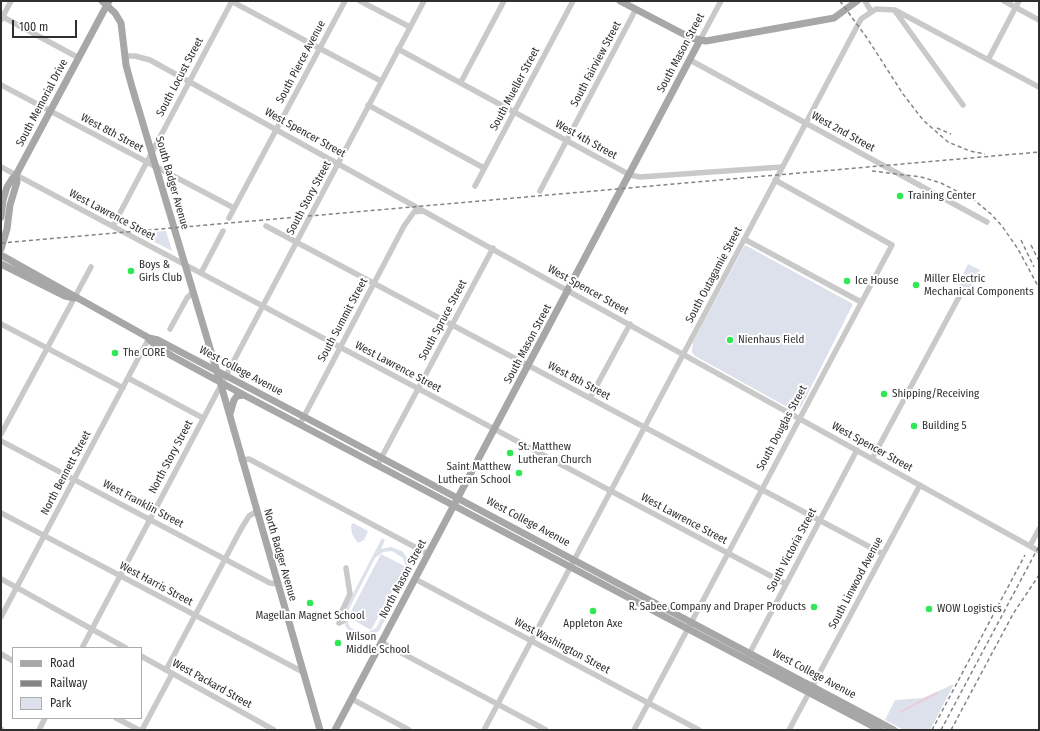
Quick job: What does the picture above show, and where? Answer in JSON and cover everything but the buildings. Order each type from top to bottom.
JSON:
[{"type":"main road","points":[[620,1],[691,38],[700,40],[713,40],[834,18],[857,1]]},
{"type":"main road","name":"South Badger Avenue","points":[[106,2],[116,13],[121,23],[130,82],[192,293],[221,383]]},
{"type":"main road","name":"South Memorial Drive","points":[[1,217],[2,200],[12,179],[16,175],[79,58],[106,2]]},
{"type":"main road","name":"South Mason Street","points":[[456,501],[568,290],[619,196],[625,189],[629,178],[700,40]]},
{"type":"main road","points":[[1,249],[7,230],[10,206],[17,182],[16,175]]},
{"type":"main road","name":"West College Avenue","points":[[1,255],[68,291],[74,298]]},
{"type":"main road","name":"West College Avenue","points":[[1,264],[65,296],[74,298],[149,338],[158,340],[217,370],[382,457],[456,501]]},
{"type":"main road","name":"West College Avenue","points":[[149,338],[156,346],[221,383],[378,464],[456,501],[573,563],[778,667],[811,690],[880,730]]},
{"type":"main road","name":"North Badger Avenue","points":[[221,383],[241,460],[320,730]]},
{"type":"main road","points":[[230,416],[234,400],[237,396],[244,395]]},
{"type":"main road","name":"North Mason Street","points":[[335,730],[456,501]]},
{"type":"main road","name":"West College Avenue","points":[[573,563],[687,629],[746,660],[894,730]]},
{"type":"main road","points":[[762,668],[774,669],[778,667]]},
{"type":"street","points":[[11,1],[2,18],[79,58]]},
{"type":"street","points":[[232,1],[381,81]]},
{"type":"street","name":"South Locust Street","points":[[113,226],[232,1]]},
{"type":"street","name":"South Pierce Avenue","points":[[229,218],[345,1]]},
{"type":"street","points":[[360,1],[410,27]]},
{"type":"street","name":"South Story Street","points":[[221,383],[424,1]]},
{"type":"street","points":[[460,82],[504,1]]},
{"type":"street","name":"South Mueller Street","points":[[474,186],[573,1]]},
{"type":"street","name":"South Mason Street","points":[[700,40],[721,1]]},
{"type":"street","points":[[865,1],[871,11],[883,8],[895,10],[1039,87]]},
{"type":"street","points":[[1004,1],[1039,20]]},
{"type":"street","points":[[988,60],[1019,1]]},
{"type":"street","name":"South Fairview Street","points":[[540,191],[636,9]]},
{"type":"street","points":[[895,10],[963,105]]},
{"type":"street","name":"South Outagamie Street","points":[[484,730],[858,24],[865,15],[871,11]]},
{"type":"street","name":"West 4th Street","points":[[398,49],[566,140],[629,178],[782,167]]},
{"type":"street","name":"West Spencer Street","points":[[125,56],[147,58],[1039,551]]},
{"type":"street","name":"West 2nd Street","points":[[690,60],[987,222]]},
{"type":"street","name":"West 8th Street","points":[[1,85],[234,208]]},
{"type":"street","points":[[368,105],[484,168]]},
{"type":"street","name":"West Lawrence Street","points":[[1,167],[786,584]]},
{"type":"street","name":"South Douglas Street","points":[[634,730],[892,245],[775,180]]},
{"type":"street","name":"South Summit Street","points":[[404,226],[409,212],[415,206]]},
{"type":"street","name":"South Summit Street","points":[[300,424],[404,226],[414,212],[424,211]]},
{"type":"street","name":"West 8th Street","points":[[266,226],[883,554]]},
{"type":"street","points":[[201,273],[223,231]]},
{"type":"street","points":[[744,239],[861,302]]},
{"type":"street","name":"South Spruce Street","points":[[378,464],[493,248]]},
{"type":"street","points":[[1,434],[91,267]]},
{"type":"street","points":[[170,329],[187,298],[192,293]]},
{"type":"street","points":[[872,458],[959,297]]},
{"type":"street","points":[[1,324],[123,388]]},
{"type":"street","points":[[590,398],[630,324]]},
{"type":"street","name":"North Bennett Street","points":[[1,617],[149,338]]},
{"type":"street","points":[[128,378],[203,418]]},
{"type":"street","name":"North Story Street","points":[[83,647],[221,383]]},
{"type":"street","name":"West Franklin Street","points":[[1,441],[270,583],[277,584]]},
{"type":"street","name":"South Victoria Street","points":[[746,660],[856,450]]},
{"type":"street","points":[[241,460],[249,459],[428,554]]},
{"type":"street","name":"South Linwood Avenue","points":[[789,730],[920,486]]},
{"type":"street","points":[[166,670],[249,516],[256,512]]},
{"type":"street","name":"West Harris Street","points":[[1,513],[303,672]]},
{"type":"street","points":[[1030,546],[1039,529]]},
{"type":"street","points":[[339,623],[343,621],[342,611],[350,594],[346,568]]},
{"type":"street","points":[[1,579],[124,647]]},
{"type":"street","name":"West Washington Street","points":[[415,579],[699,730]]},
{"type":"street","points":[[381,642],[546,730]]},
{"type":"street","points":[[1,654],[12,660]]},
{"type":"street","name":"West Packard Street","points":[[142,657],[274,730]]},
{"type":"street","points":[[142,730],[172,674]]},
{"type":"street","points":[[352,699],[409,730]]},
{"type":"street","points":[[39,730],[44,719]]},
{"type":"street","points":[[118,719],[139,730]]},
{"type":"green space","points":[[166,231],[172,251],[137,233]]},
{"type":"green space","points":[[745,245],[853,304],[801,407],[795,409],[789,408],[695,356],[692,352],[693,342]]},
{"type":"green space","points":[[968,264],[980,270],[969,290],[958,284]]},
{"type":"green space","points":[[353,523],[368,531],[364,540],[358,543],[352,534],[351,526]]},
{"type":"green space","points":[[382,538],[385,540],[381,549],[391,547],[402,551],[408,559],[410,571],[379,631],[368,637],[358,637],[351,633],[343,620],[346,607]],"holes":[[[392,551],[403,558],[406,567],[405,575],[376,628],[367,633],[357,632],[350,627],[348,622],[349,609],[375,558],[383,552]]]},
{"type":"green space","points":[[381,554],[406,567],[371,630],[348,617]]},
{"type":"green space","points":[[954,684],[930,730],[904,730],[885,720],[895,700],[923,698]]},
{"type":"waterway","points":[[900,712],[937,693]]},
{"type":"railway","points":[[840,1],[867,38],[903,94],[923,120],[948,142],[970,151],[985,154]]},
{"type":"railway","points":[[937,128],[951,134]]},
{"type":"railway","points":[[1,243],[1039,152]]},
{"type":"railway","points":[[872,171],[921,177],[941,183],[974,200],[991,214],[1002,226],[1018,249],[1039,288]]},
{"type":"railway","points":[[1021,240],[1034,267]]},
{"type":"railway","points":[[1031,245],[1039,261]]},
{"type":"railway","points":[[941,730],[1039,546]]},
{"type":"railway","points":[[932,730],[1025,555]]},
{"type":"railway","points":[[951,730],[1013,614],[1039,575]]},
{"type":"place","name":"Training Center","points":[[900,196]]},
{"type":"place","name":"Boys & Girls Club","points":[[131,271]]},
{"type":"place","name":"Ice House","points":[[847,281]]},
{"type":"place","name":"Miller Electric Mechanical Components","points":[[916,285]]},
{"type":"place","name":"Nienhaus Field","points":[[730,340]]},
{"type":"place","name":"The CORE","points":[[115,353]]},
{"type":"place","name":"Shipping/Receiving","points":[[884,394]]},
{"type":"place","name":"Building 5","points":[[914,426]]},
{"type":"place","name":"St. Matthew Lutheran Church","points":[[510,453]]},
{"type":"place","name":"Saint Matthew Lutheran School","points":[[519,473]]},
{"type":"place","name":"Magellan Magnet School","points":[[310,603]]},
{"type":"place","name":"R. Sabee Company and Draper Products","points":[[814,607]]},
{"type":"place","name":"WOW Logistics","points":[[929,609]]},
{"type":"place","name":"Appleton Axe","points":[[593,611]]},
{"type":"place","name":"Wilson Middle School","points":[[338,643]]}]
